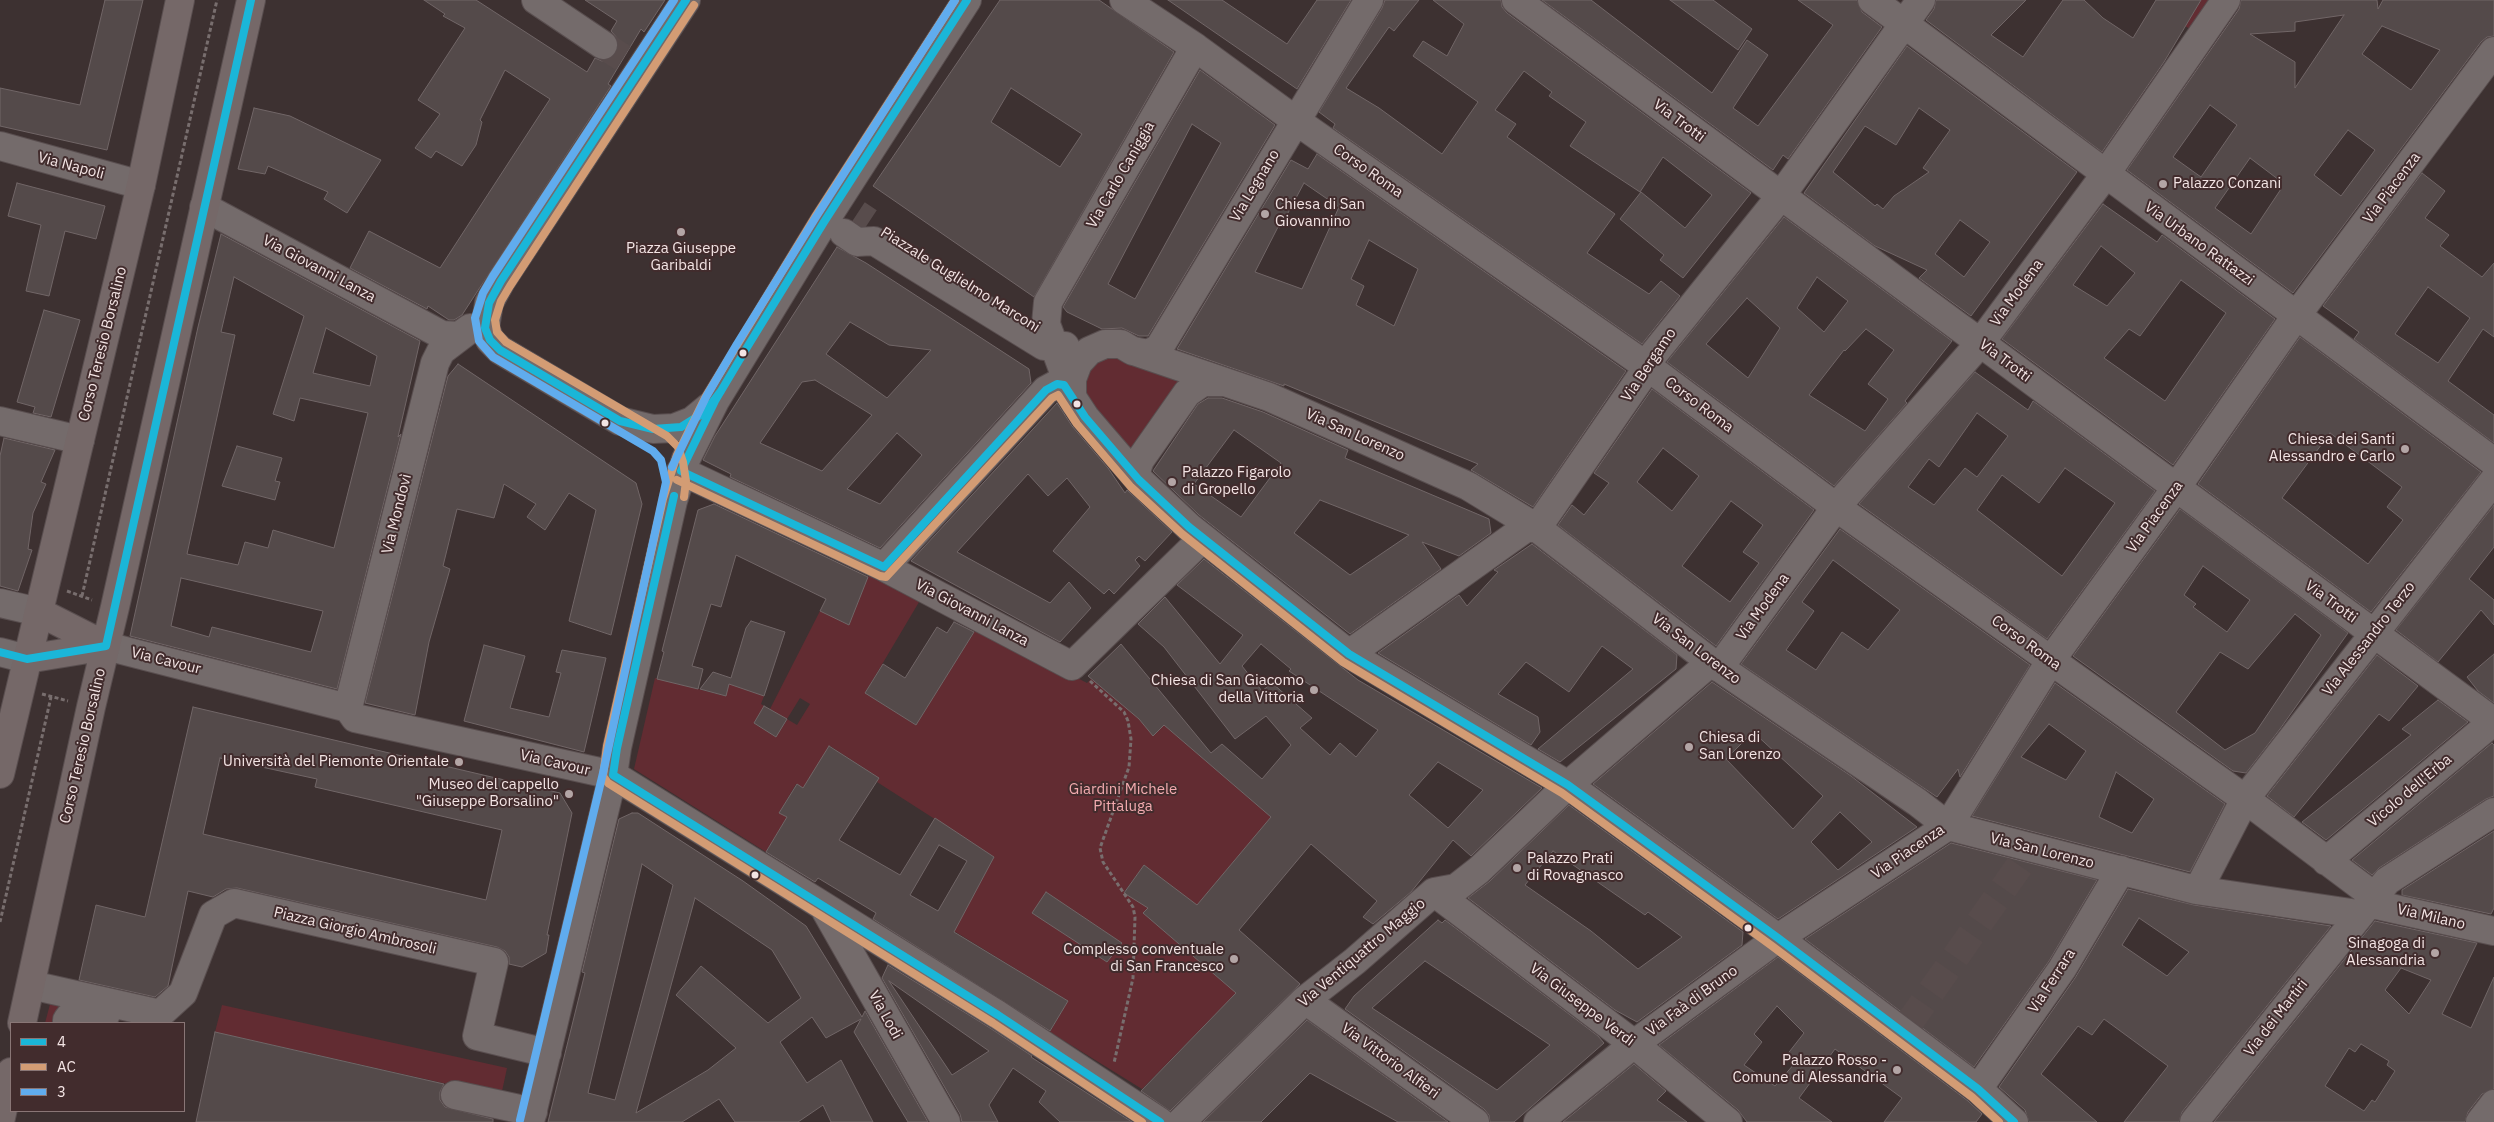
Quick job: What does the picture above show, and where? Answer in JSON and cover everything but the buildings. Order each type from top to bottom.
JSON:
[{"type":"main road","name":"Corso Teresio Borsalino","points":[[0,774],[141,185],[180,0]]},
{"type":"main road","name":"Corso Teresio Borsalino","points":[[22,1022],[250,0]]},
{"type":"main road","points":[[39,612],[106,646]]},
{"type":"main road","points":[[27,659],[106,646]]},
{"type":"main road","points":[[0,1122],[10,1077]]},
{"type":"street","points":[[536,0],[613,51],[632,66],[632,71],[612,112]]},
{"type":"street","points":[[466,332],[475,322],[500,281],[686,0]]},
{"type":"street","points":[[620,421],[653,430],[681,427],[705,412],[852,217],[967,0]]},
{"type":"street","name":"Corso Roma","points":[[1124,0],[1195,47],[1295,120],[1648,367],[1836,506],[2244,799],[2326,861],[2366,904]]},
{"type":"street","name":"Via Legnano","points":[[1131,350],[1148,354],[1159,348],[1369,0]]},
{"type":"street","name":"Via Trotti","points":[[1516,0],[1780,197],[1981,342],[2494,722]]},
{"type":"street","name":"Via Urbano Rattazzi","points":[[1872,0],[2105,175],[2494,462]]},
{"type":"street","name":"Via Bergamo","points":[[1537,528],[1648,367],[1649,360],[1780,197],[1905,25],[1921,0]]},
{"type":"street","name":"Via Modena","points":[[1715,665],[1836,506],[1981,342],[2105,175],[2226,0]]},
{"type":"street","name":"Via Carlo Caniggia","points":[[1048,302],[1195,47]]},
{"type":"street","name":"Via Piacenza","points":[[1778,938],[1948,826],[2051,660],[2176,488],[2296,316],[2494,51]]},
{"type":"street","name":"Via Napoli","points":[[0,146],[141,185]]},
{"type":"street","name":"Via Giovanni Lanza","points":[[204,207],[433,330],[450,336],[459,336],[466,332]]},
{"type":"street","name":"Piazzale Guglielmo Marconi","points":[[852,217],[857,242],[874,241],[1050,343]]},
{"type":"street","points":[[500,281],[492,297],[485,319],[486,334],[494,345],[620,421],[655,439],[666,449],[673,466],[676,482],[678,483]]},
{"type":"street","points":[[1021,325],[1048,302]]},
{"type":"street","name":"Piazzale Guglielmo Marconi","points":[[1048,302],[1045,320],[1060,395],[1139,480],[1189,527],[1349,654],[1568,785],[1778,938],[1978,1090],[2014,1122]]},
{"type":"street","name":"Via Mondovì","points":[[348,708],[435,363],[442,351],[466,332]]},
{"type":"street","points":[[1050,343],[1121,344],[1131,350],[1218,380]]},
{"type":"street","points":[[884,567],[1060,395],[1071,387],[1074,370],[1089,351],[1105,344]]},
{"type":"street","points":[[1139,480],[1136,471],[1140,460],[1189,390],[1206,381],[1218,380]]},
{"type":"street","name":"Via San Lorenzo","points":[[1218,380],[1269,397],[1468,486],[1537,528],[1715,665],[1917,802],[1948,826],[2197,890]]},
{"type":"street","points":[[455,1095],[532,1117],[613,775],[617,748],[678,483],[697,435],[721,391]]},
{"type":"street","points":[[0,421],[80,440]]},
{"type":"street","name":"Via Alessandro Terzo","points":[[2197,890],[2244,799],[2494,480]]},
{"type":"street","name":"Via Giovanni Lanza","points":[[678,483],[884,567],[1072,666]]},
{"type":"street","points":[[1349,654],[1526,528],[1537,528]]},
{"type":"street","points":[[1072,666],[1204,538]]},
{"type":"street","points":[[0,603],[39,612]]},
{"type":"street","name":"Via Cavour","points":[[106,646],[348,708],[355,718],[613,775],[998,1015],[1160,1122]]},
{"type":"street","points":[[0,652],[27,659]]},
{"type":"street","name":"Via Ventiquattro Maggio","points":[[1181,1122],[1349,955],[1434,892],[1456,888],[1479,870],[1568,785],[1715,665]]},
{"type":"street","name":"Vicolo dell'Erba","points":[[2326,861],[2494,722]]},
{"type":"street","name":"Via dei Martiri","points":[[2194,1122],[2366,904],[2387,881],[2494,812]]},
{"type":"street","name":"Via Ferrara","points":[[1978,1090],[2062,969],[2121,870]]},
{"type":"street","name":"Via Milano","points":[[2197,890],[2366,904],[2494,931]]},
{"type":"street","name":"Via Giuseppe Verdi","points":[[1434,892],[1634,1044],[1728,1122]]},
{"type":"street","name":"Piazza Giorgio Ambrosoli","points":[[154,1018],[183,993],[213,914],[234,903],[494,962],[477,1036],[547,1053]]},
{"type":"street","name":"Via Lodi","points":[[824,907],[946,1122]]},
{"type":"street","name":"Via Faà di Bruno","points":[[1538,1122],[1634,1044],[1778,938]]},
{"type":"street","points":[[31,985],[154,1018]]},
{"type":"street","name":"Via Vittorio Alfieri","points":[[1305,1000],[1475,1122]]},
{"type":"street","points":[[67,1022],[74,1011],[85,1007],[101,1012],[118,1021]]},
{"type":"street","points":[[2480,1122],[2494,1104]]},
{"type":"path","points":[[82,596],[217,0]]},
{"type":"path","points":[[64,591],[95,601]]},
{"type":"path","points":[[1072,666],[1120,707],[1128,721],[1131,739],[1129,767],[1100,852],[1109,874],[1134,910],[1133,978],[1112,1070],[1102,1085]]},
{"type":"path","points":[[44,695],[77,703]]},
{"type":"path","points":[[0,922],[51,696]]},
{"type":"green space","points":[[2201,0],[2210,0],[2192,30],[2185,26]]},
{"type":"green space","points":[[1116,355],[1191,379],[1134,459],[1088,403],[1082,378],[1091,362]]},
{"type":"green space","name":"Giardini Michele Pittaluga","points":[[870,572],[922,597],[865,693],[916,725],[978,626],[1087,683],[1091,679],[1139,719],[1153,736],[1164,725],[1271,817],[1197,905],[1144,865],[1124,892],[1148,908],[1143,913],[1236,993],[1142,1089],[1050,1032],[1068,1001],[954,931],[994,857],[877,782],[879,778],[830,746],[803,788],[796,784],[779,813],[787,817],[766,852],[634,769],[655,678],[725,696],[729,684],[764,696],[761,704],[764,706],[754,723],[776,737],[787,720],[770,709],[820,611],[849,625]],"holes":[[[800,698],[810,704],[797,725],[787,719]],[[1046,892],[1122,943],[1107,962],[1032,913]]]},
{"type":"green space","points":[[53,993],[147,1015],[145,1022],[126,1022],[128,1016],[113,1009],[82,1001],[70,1007],[62,1017],[62,1022],[45,1022]]},
{"type":"green space","points":[[222,1005],[507,1068],[501,1096],[215,1032]]},
{"type":"tunnel","points":[[603,45],[623,58]]},
{"type":"tunnel","points":[[857,214],[869,222]]},
{"type":"tunnel","points":[[1907,1026],[2022,862]]},
{"type":"transit line","name":"4","points":[[0,652],[27,659],[106,646],[251,0]]},
{"type":"transit line","name":"3","points":[[520,1120],[603,773],[666,482],[661,460],[653,451],[493,357],[479,341],[475,318],[483,293],[493,276],[674,0]]},
{"type":"transit line","name":"4","points":[[686,0],[501,281],[489,303],[485,328],[490,340],[500,350],[620,421],[653,429],[681,427],[705,412],[721,391]]},
{"type":"transit line","name":"AC","points":[[955,0],[815,217],[706,396],[677,455],[663,499],[607,746],[603,776],[608,783],[993,1023],[1142,1122]]},
{"type":"transit line","name":"3","points":[[672,467],[706,397],[737,344],[955,0]]},
{"type":"transit line","name":"4","points":[[967,0],[824,222],[746,349],[715,401],[681,471],[884,567],[1046,390],[1057,384],[1064,385],[1085,417],[1139,480],[1189,527],[1349,654],[1568,785],[1778,938],[1978,1089],[2014,1122]]},
{"type":"transit line","name":"AC","points":[[684,497],[686,481],[683,462],[678,447],[667,436],[506,342],[497,332],[495,320],[501,301],[510,286],[694,5]]},
{"type":"transit line","name":"AC","points":[[677,480],[880,576],[886,577],[1052,398],[1058,395],[1077,424],[1131,487],[1182,534],[1343,662],[1562,793],[1772,946],[1972,1097],[1999,1122]]},
{"type":"transit line","name":"4","points":[[674,496],[617,748],[613,775],[998,1015],[1160,1122]]},
{"type":"place","name":"Palazzo Conzani","points":[[2163,184]]},
{"type":"place","name":"Chiesa di San Giovannino","points":[[1265,214]]},
{"type":"place","name":"Piazza Giuseppe Garibaldi","points":[[681,232]]},
{"type":"place","name":"Chiesa dei Santi Alessandro e Carlo","points":[[2405,449]]},
{"type":"place","name":"Palazzo Figarolo di Gropello","points":[[1172,482]]},
{"type":"place","name":"Chiesa di San Giacomo della Vittoria","points":[[1314,690]]},
{"type":"place","name":"Chiesa di San Lorenzo","points":[[1689,747]]},
{"type":"place","name":"Università del Piemonte Orientale","points":[[459,762]]},
{"type":"place","name":"Museo del cappello \"Giuseppe Borsalino\"","points":[[569,794]]},
{"type":"place","name":"Palazzo Prati di Rovagnasco","points":[[1517,868]]},
{"type":"place","name":"Sinagoga di Alessandria","points":[[2435,953]]},
{"type":"place","name":"Complesso conventuale di San Francesco","points":[[1234,959]]},
{"type":"place","name":"Palazzo Rosso - Comune di Alessandria","points":[[1897,1070]]}]
